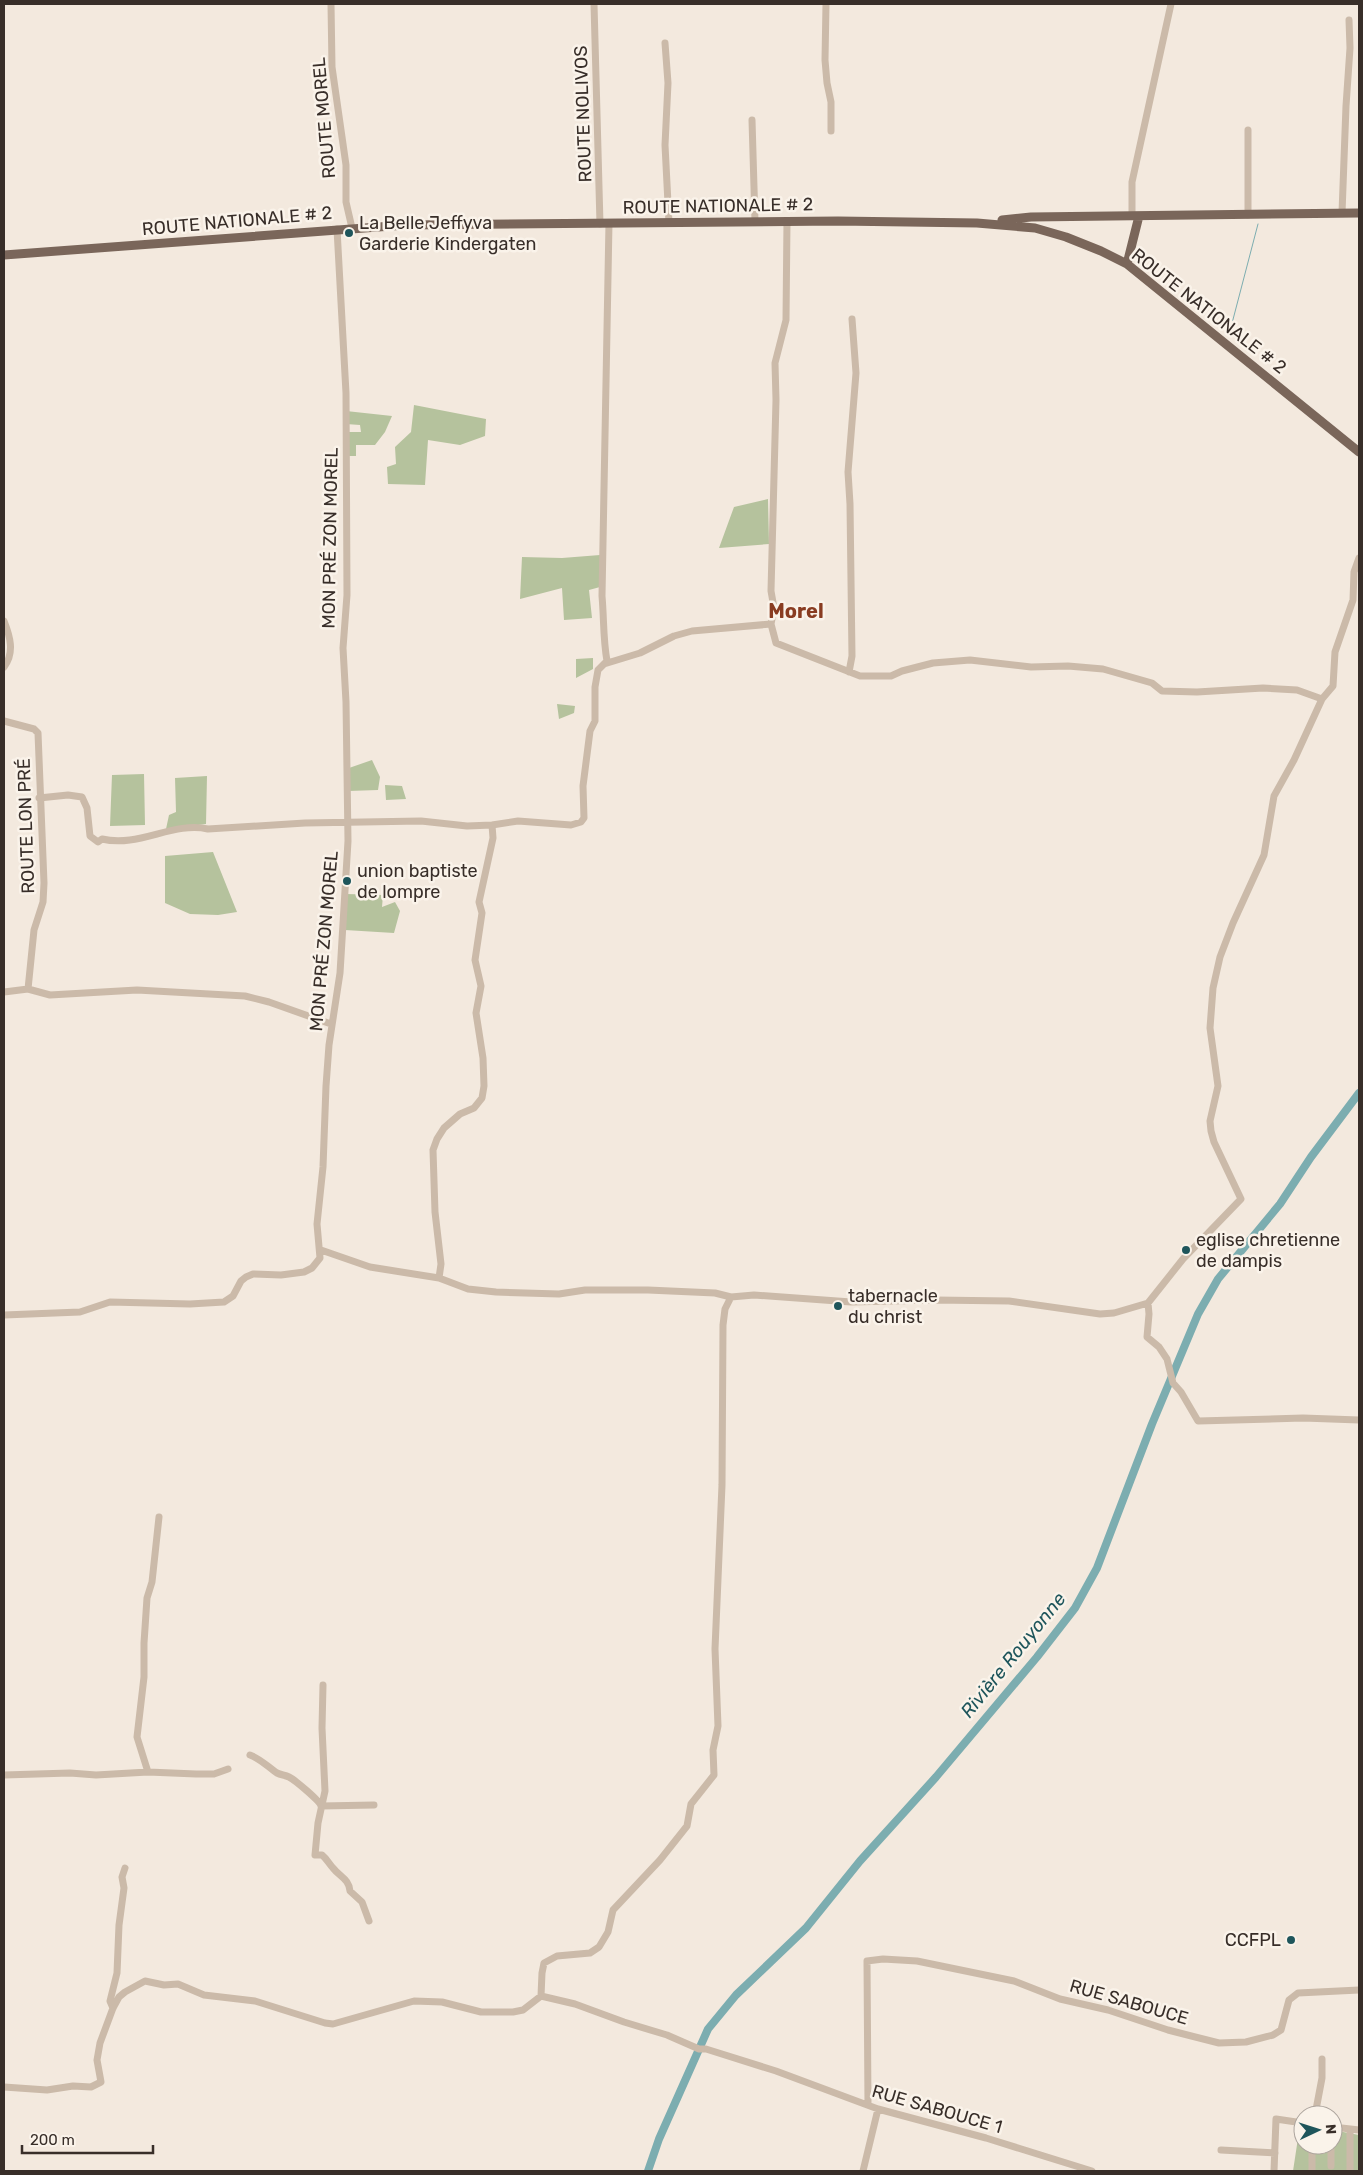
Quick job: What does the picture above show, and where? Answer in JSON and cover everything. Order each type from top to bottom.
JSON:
[{"type":"main road","points":[[977,223],[1031,217],[1359,213]]},
{"type":"main road","points":[[1126,264],[1135,216]]},
{"type":"main road","name":"ROUTE NATIONALE # 2","points":[[4,255],[352,228],[476,224],[787,221],[1008,224],[1050,232],[1101,251],[1126,264],[1359,452]]},
{"type":"street","name":"ROUTE MOREL","points":[[331,4],[332,67],[343,134],[347,211],[352,228]]},
{"type":"street","name":"ROUTE NOLIVOS","points":[[594,4],[605,224],[608,335],[605,396],[602,587],[605,623],[603,636],[607,660],[604,664]]},
{"type":"street","points":[[826,4],[825,60],[831,102],[831,130]]},
{"type":"street","points":[[1135,216],[1132,182],[1171,4]]},
{"type":"street","points":[[1342,213],[1350,48],[1349,20]]},
{"type":"street","points":[[665,43],[668,84],[664,146],[669,223]]},
{"type":"street","points":[[752,120],[755,221]]},
{"type":"street","points":[[1248,130],[1248,215]]},
{"type":"street","points":[[787,221],[786,320],[775,364],[776,400],[771,591],[774,608],[771,624],[776,644],[860,676],[891,676],[902,671],[933,663],[970,660],[1031,667],[1068,666],[1103,669],[1152,683],[1162,691],[1197,692],[1263,688],[1297,690],[1322,699]]},
{"type":"street","name":"MON PRÉ ZON MOREL","points":[[321,1250],[317,1224],[323,1167],[326,1086],[332,1024],[340,973],[345,913],[348,823],[346,702],[342,648],[347,595],[346,393],[337,229]]},
{"type":"street","points":[[849,672],[852,656],[848,472],[856,373],[852,319]]},
{"type":"street","points":[[4,1315],[80,1312],[110,1302],[190,1304],[224,1302],[234,1296],[240,1281],[246,1277],[253,1274],[281,1275],[304,1272],[312,1268],[320,1258],[321,1250],[370,1267],[439,1278],[468,1289],[496,1292],[559,1294],[585,1290],[688,1291],[715,1293],[731,1297],[754,1295],[851,1302],[1008,1301],[1100,1314],[1114,1313],[1148,1303],[1183,1260],[1241,1198],[1214,1142],[1211,1131],[1210,1121],[1218,1086],[1210,1028],[1213,988],[1220,958],[1233,923],[1264,856],[1274,796],[1294,760],[1322,699],[1332,686],[1335,652],[1353,600],[1354,572],[1359,558]]},
{"type":"street","points":[[4,621],[10,635],[11,646],[7,663],[4,667]]},
{"type":"street","points":[[40,798],[68,795],[82,798],[87,808],[90,836],[98,842],[102,839],[132,841],[199,827],[208,829],[421,821],[467,826],[518,821],[571,825],[581,822],[584,818],[583,786],[590,731],[595,721],[595,687],[598,670],[604,664],[640,653],[674,636],[692,631],[771,624]]},
{"type":"street","name":"ROUTE LON PRÉ","points":[[4,721],[34,729],[38,733],[44,883],[43,902],[34,930],[28,989]]},
{"type":"street","points":[[439,1278],[442,1264],[434,1212],[433,1150],[444,1128],[460,1114],[474,1108],[482,1098],[484,1086],[483,1058],[476,1013],[481,986],[475,960],[482,913],[479,902],[493,838],[492,825]]},
{"type":"street","points":[[4,992],[28,989],[50,995],[137,990],[245,996],[269,1002],[332,1024]]},
{"type":"street","points":[[4,2087],[47,2090],[74,2086],[90,2087],[100,2082],[97,2060],[100,2043],[118,1997],[146,1981],[164,1985],[178,1984],[204,1995],[255,2001],[324,2023],[333,2024],[414,2001],[442,2002],[481,2012],[513,2012],[523,2010],[542,1996],[544,1963],[557,1956],[590,1953],[599,1947],[608,1932],[613,1910],[660,1860],[687,1826],[691,1804],[714,1775],[713,1750],[718,1726],[715,1649],[722,1485],[723,1325],[725,1309],[731,1297]]},
{"type":"street","points":[[1148,1303],[1150,1314],[1147,1337],[1159,1347],[1167,1359],[1173,1383],[1181,1392],[1198,1421],[1303,1418],[1359,1420]]},
{"type":"street","points":[[148,1772],[137,1737],[144,1677],[147,1598],[152,1582],[159,1517]]},
{"type":"street","points":[[323,1685],[322,1728],[325,1791],[321,1806],[315,1855],[322,1855],[333,1869],[344,1878],[349,1885],[350,1891],[362,1902],[369,1921]]},
{"type":"street","points":[[250,1755],[261,1760],[278,1773],[289,1777],[306,1792],[316,1797],[321,1806]]},
{"type":"street","points":[[4,1775],[70,1773],[96,1775],[148,1772],[214,1774],[228,1769]]},
{"type":"street","points":[[321,1806],[374,1805]]},
{"type":"street","points":[[113,2008],[110,2001],[117,1973],[119,1925],[124,1888],[122,1877],[126,1868]]},
{"type":"street","name":"RUE SABOUCE","points":[[868,2105],[867,1961],[883,1959],[917,1962],[1014,1981],[1060,1999],[1108,2010],[1168,2030],[1219,2043],[1246,2042],[1273,2035],[1281,2030],[1288,2000],[1298,1994],[1359,1990]]},
{"type":"street","name":"RUE SABOUCE 1","points":[[542,1996],[575,2004],[667,2035],[699,2049],[706,2049],[776,2071],[878,2110],[986,2138],[1092,2171]]},
{"type":"street","points":[[1317,2105],[1322,2078],[1322,2059]]},
{"type":"street","points":[[863,2171],[878,2110]]},
{"type":"street","points":[[1274,2171],[1276,2119],[1293,2122]]},
{"type":"street","points":[[1343,2128],[1359,2130]]},
{"type":"street","points":[[1350,2129],[1350,2171]]},
{"type":"street","points":[[1221,2150],[1275,2153]]},
{"type":"street","points":[[1312,2155],[1312,2170]]},
{"type":"street","points":[[1331,2155],[1331,2166]]},
{"type":"green space","points":[[414,405],[486,419],[485,436],[460,445],[428,440],[425,485],[388,484],[387,467],[396,464],[395,447],[411,432]]},
{"type":"green space","points":[[346,411],[392,416],[385,432],[375,445],[356,445],[356,456],[347,456],[347,432],[361,432],[360,425],[346,424]]},
{"type":"green space","points":[[768,499],[769,544],[719,548],[734,507]]},
{"type":"green space","points":[[600,555],[600,587],[589,590],[592,618],[564,620],[562,588],[520,599],[522,557],[562,558]]},
{"type":"green space","points":[[593,658],[593,669],[576,678],[576,659]]},
{"type":"green space","points":[[557,704],[575,706],[574,713],[559,719]]},
{"type":"green space","points":[[372,760],[380,777],[378,790],[348,791],[349,768]]},
{"type":"green space","points":[[144,774],[145,825],[110,826],[112,775]]},
{"type":"green space","points":[[207,776],[206,824],[166,829],[169,815],[176,812],[175,778]]},
{"type":"green space","points":[[385,785],[402,786],[406,799],[386,800]]},
{"type":"green space","points":[[213,852],[237,912],[218,915],[190,914],[165,903],[165,856]]},
{"type":"green space","points":[[346,894],[383,895],[382,907],[395,902],[400,911],[394,933],[345,930]]},
{"type":"green space","points":[[1343,2132],[1359,2135],[1359,2171],[1293,2171],[1295,2155],[1343,2155]]},
{"type":"waterway","points":[[1230,331],[1258,224]]},
{"type":"waterway","name":"Rivière Rouyonne","points":[[648,2171],[659,2139],[708,2029],[736,1995],[806,1928],[860,1861],[936,1777],[1037,1657],[1075,1608],[1097,1568],[1152,1424],[1198,1314],[1218,1279],[1280,1204],[1311,1157],[1359,1093]]},
{"type":"place","name":"La Belle Jeffyva Garderie Kindergaten","points":[[349,233]]},
{"type":"place","name":"union baptiste de lompre","points":[[347,881]]},
{"type":"place","name":"eglise chretienne de dampis","points":[[1186,1250]]},
{"type":"place","name":"tabernacle du christ","points":[[838,1306]]},
{"type":"place","name":"CCFPL","points":[[1291,1940]]},
{"type":"district","name":"Morel","points":[[796,611]]}]
